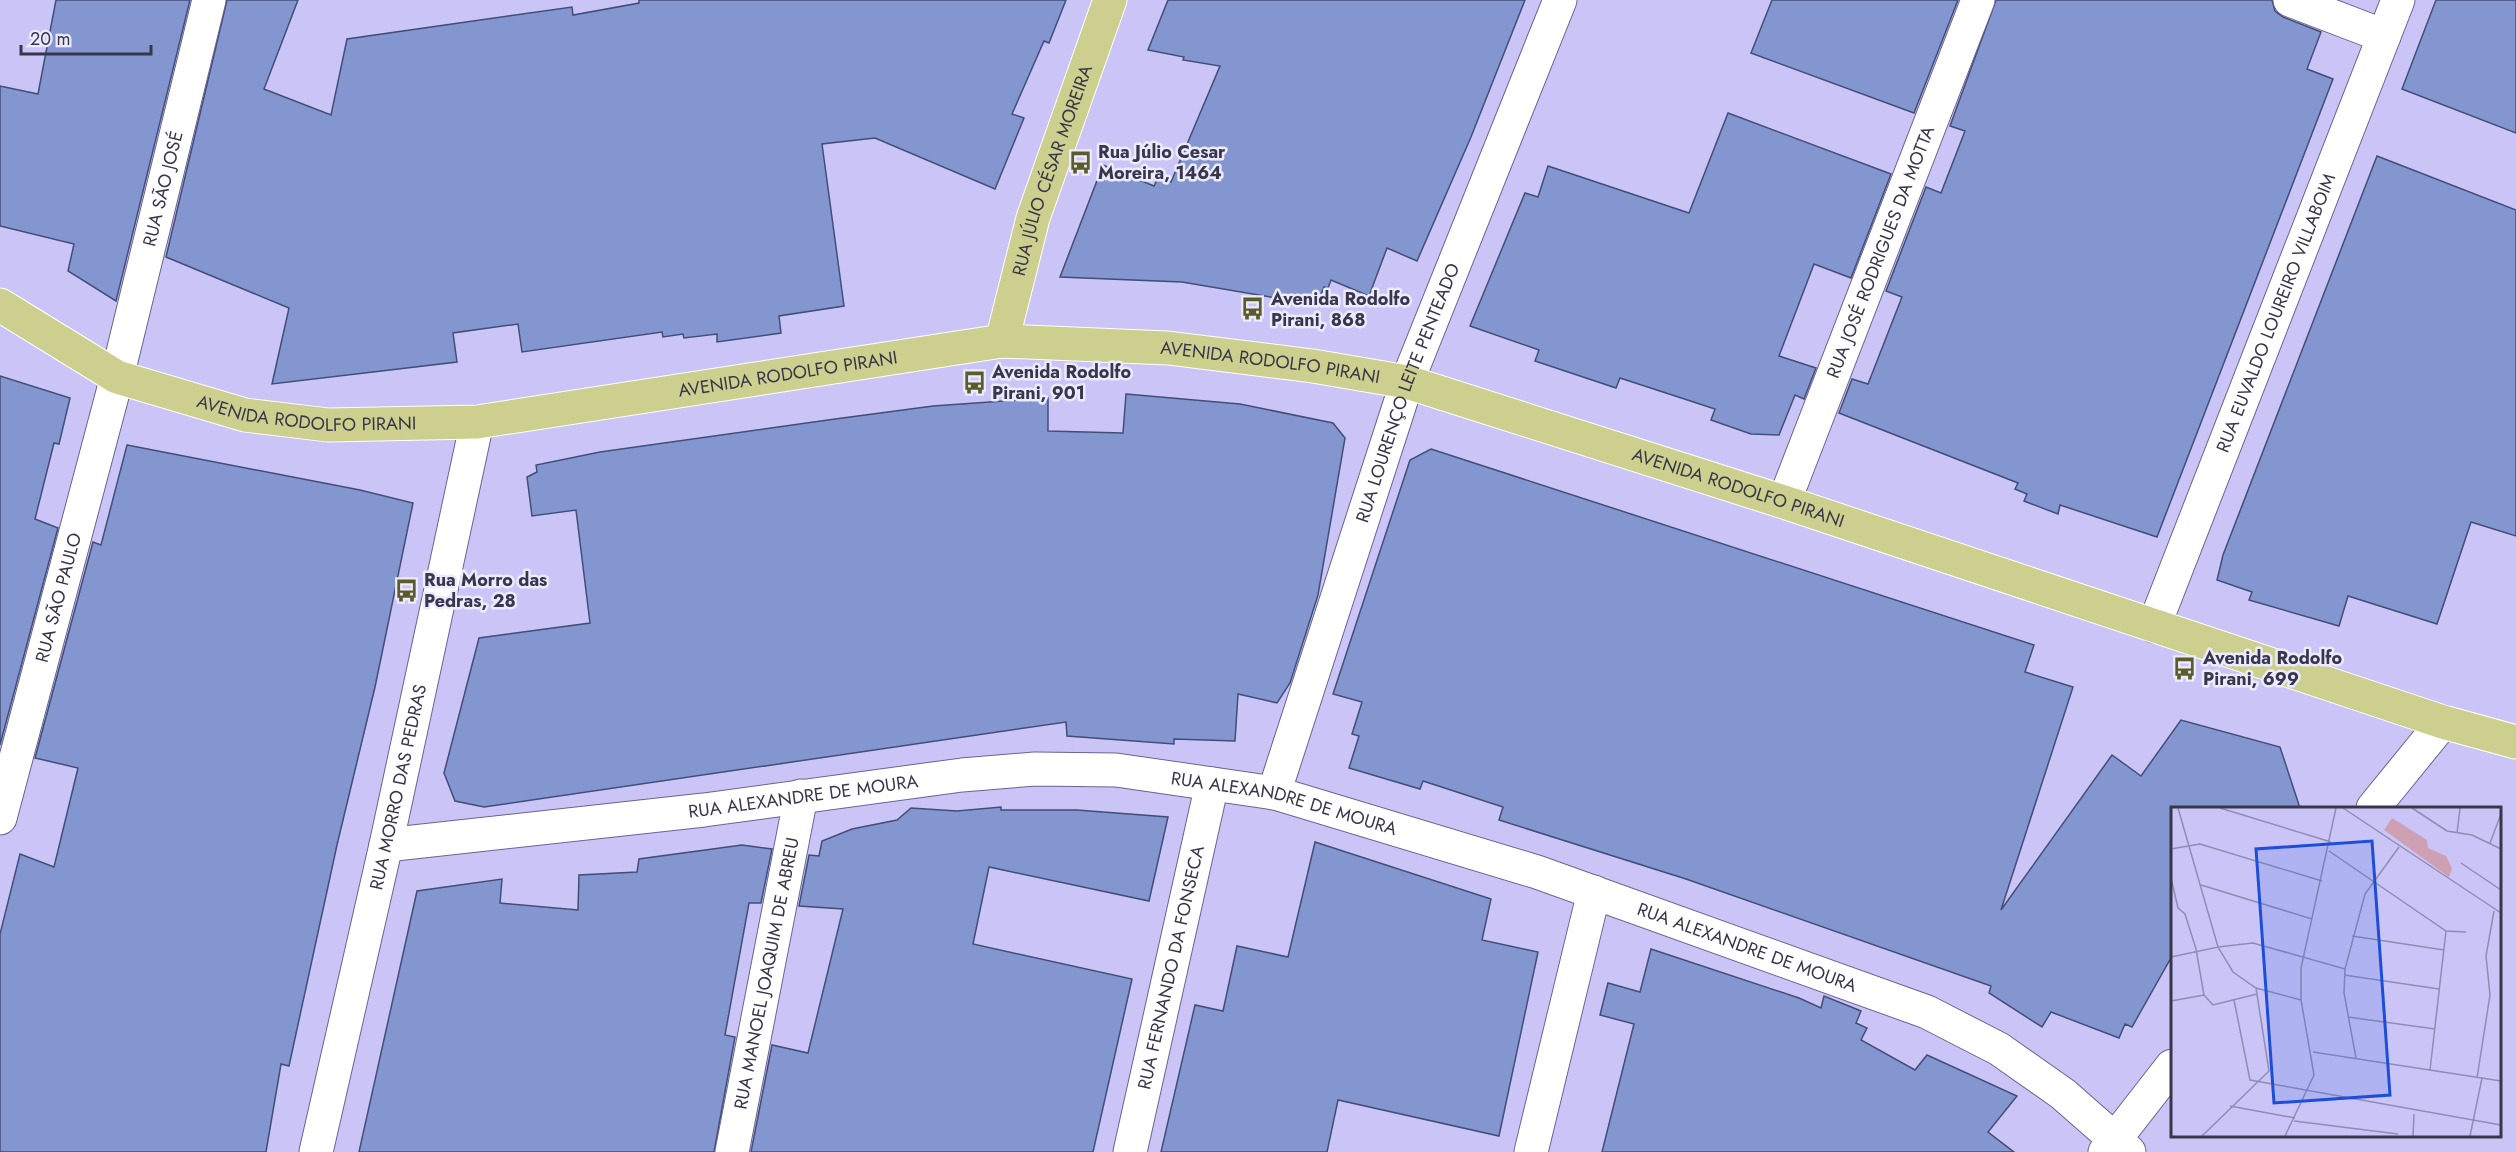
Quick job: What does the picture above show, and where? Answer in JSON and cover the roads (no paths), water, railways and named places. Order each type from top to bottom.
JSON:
[{"type":"main road","name":"RUA JÚLIO CÉSAR MOREIRA","points":[[1002,341],[1033,218],[1110,0]]},
{"type":"main road","name":"AVENIDA RODOLFO PIRANI","points":[[0,305],[117,377],[245,415],[328,425],[477,422],[1002,341],[1168,348],[1313,366],[1407,382],[1785,502],[2443,722],[2516,742]]},
{"type":"street","name":"RUA SÃO JOSÉ","points":[[117,377],[208,0]]},
{"type":"street","name":"RUA LOURENÇO LEITE PENTEADO","points":[[1274,793],[1407,382],[1560,0]]},
{"type":"street","name":"RUA JOSÉ RODRIGUES DA MOTTA","points":[[1785,502],[1978,0]]},
{"type":"street","points":[[2289,0],[2384,36]]},
{"type":"street","name":"RUA EUVALDO LOUREIRO VILLABOIM","points":[[2154,626],[2398,0]]},
{"type":"street","name":"RUA SÃO PAULO","points":[[0,818],[117,377]]},
{"type":"street","name":"RUA MORRO DAS PEDRAS","points":[[316,1152],[386,845],[477,422]]},
{"type":"street","points":[[2374,807],[2443,722]]},
{"type":"street","name":"RUA ALEXANDRE DE MOURA","points":[[386,845],[704,810],[962,775],[1035,769],[1116,770],[1274,793],[1594,892],[1928,1012],[1999,1049],[2063,1094],[2116,1148]]},
{"type":"street","name":"RUA FERNANDO DA FONSECA","points":[[1130,1152],[1212,784]]},
{"type":"street","name":"RUA MANOEL JOAQUIM DE ABREU","points":[[732,1152],[801,796]]},
{"type":"street","points":[[1531,1152],[1594,892]]},
{"type":"street","points":[[2116,1148],[2171,1067]]},
{"type":"place","name":"Rua Júlio Cesar Moreira, 1464","points":[[1080,162]]},
{"type":"place","name":"Avenida Rodolfo Pirani, 868","points":[[1253,309]]},
{"type":"place","name":"Avenida Rodolfo Pirani, 901","points":[[974,382]]},
{"type":"place","name":"Rua Morro das Pedras, 28","points":[[406,590]]},
{"type":"place","name":"Avenida Rodolfo Pirani, 699","points":[[2185,668]]}]
